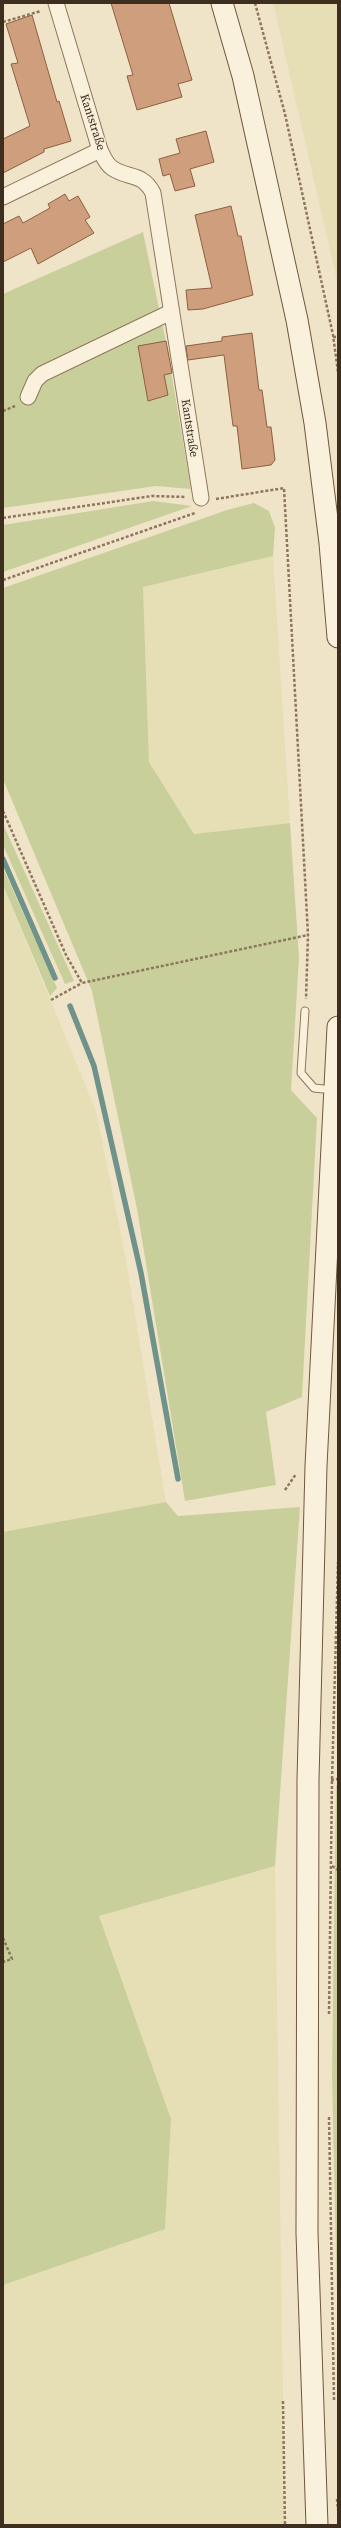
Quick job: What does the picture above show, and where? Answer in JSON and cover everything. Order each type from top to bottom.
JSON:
[{"type":"main road","points":[[222,3],[242,76],[297,320],[334,544],[338,637]]},
{"type":"main road","points":[[317,2525],[307,2234],[308,1788],[316,1466],[338,1027]]},
{"type":"street","name":"Kantstraße","points":[[56,3],[100,150],[111,167],[142,179],[153,194],[201,498]]},
{"type":"street","points":[[3,197],[100,150]]},
{"type":"street","points":[[28,397],[35,381],[42,374],[171,312]]},
{"type":"lane","points":[[305,1011],[301,1073],[314,1088],[335,1090]]},
{"type":"path","points":[[255,3],[285,114],[338,372]]},
{"type":"path","points":[[3,22],[42,10]]},
{"type":"path","points":[[332,337],[338,337]]},
{"type":"path","points":[[3,518],[152,496],[223,500],[284,488],[308,935],[305,1011]]},
{"type":"path","points":[[3,580],[195,513],[201,498]]},
{"type":"path","points":[[3,811],[66,955],[82,983]]},
{"type":"path","points":[[52,1000],[82,983],[308,935]]},
{"type":"path","points":[[329,2021],[332,1780],[338,1562]]},
{"type":"path","points":[[334,1780],[338,1778]]},
{"type":"path","points":[[332,1866],[338,1870]]},
{"type":"path","points":[[3,1938],[12,1959],[3,1962]]},
{"type":"path","points":[[328,2114],[334,2404]]},
{"type":"path","points":[[284,2402],[285,2525]]},
{"type":"path","points":[[337,2495],[338,2510]]},
{"type":"shaded area","points":[[273,3],[338,3],[338,285],[276,15]]},
{"type":"shaded area","points":[[273,556],[290,823],[194,834],[149,762],[143,587]]},
{"type":"shaded area","points":[[3,885],[96,1111],[125,1254],[166,1502],[3,1532]]},
{"type":"shaded area","points":[[275,1866],[285,2525],[3,2525],[3,2285],[165,2229],[171,2119],[99,1916]]},
{"type":"green space","points":[[143,232],[166,342],[191,489],[156,486],[3,508],[3,294]]},
{"type":"green space","points":[[153,501],[192,506],[3,572],[3,525]]},
{"type":"green space","points":[[254,503],[269,511],[275,528],[273,556],[143,587],[149,762],[194,834],[290,823],[299,958],[291,1090],[317,1118],[302,1397],[266,1412],[276,1485],[185,1501],[137,1209],[92,991],[3,779],[3,588],[227,510]]},
{"type":"green space","points":[[3,824],[74,981],[65,984],[3,845]]},
{"type":"green space","points":[[3,868],[57,988],[50,996],[3,885]]},
{"type":"green space","points":[[166,1502],[178,1516],[300,1507],[275,1866],[99,1916],[171,2119],[165,2229],[3,2285],[3,1532]]},
{"type":"green space","points":[[336,1785],[338,1785],[338,2340],[332,2075]]},
{"type":"building","points":[[111,3],[169,3],[192,80],[178,84],[182,97],[137,110],[127,76],[133,75]]},
{"type":"building","points":[[32,15],[57,102],[59,101],[71,141],[44,149],[44,152],[3,173],[3,139],[30,126],[11,64],[18,63],[6,24]]},
{"type":"building","points":[[206,131],[214,162],[190,169],[195,186],[175,191],[170,174],[163,176],[159,159],[180,153],[176,139]]},
{"type":"building","points":[[65,194],[69,201],[78,196],[90,217],[85,220],[94,233],[38,264],[31,248],[3,262],[3,224],[19,216],[23,223],[50,208],[48,204]]},
{"type":"building","points":[[231,206],[238,236],[241,236],[253,295],[203,309],[188,310],[186,290],[212,288],[195,215]]},
{"type":"building","points":[[252,333],[259,390],[262,390],[267,427],[271,427],[275,460],[271,465],[242,469],[237,426],[233,426],[224,355],[188,360],[186,346],[222,341],[222,337]]},
{"type":"building","points":[[166,341],[172,373],[164,375],[168,395],[148,401],[138,346]]},
{"type":"waterway","points":[[3,859],[55,978]]},
{"type":"waterway","points":[[70,1006],[94,1066],[141,1273],[178,1479]]}]
